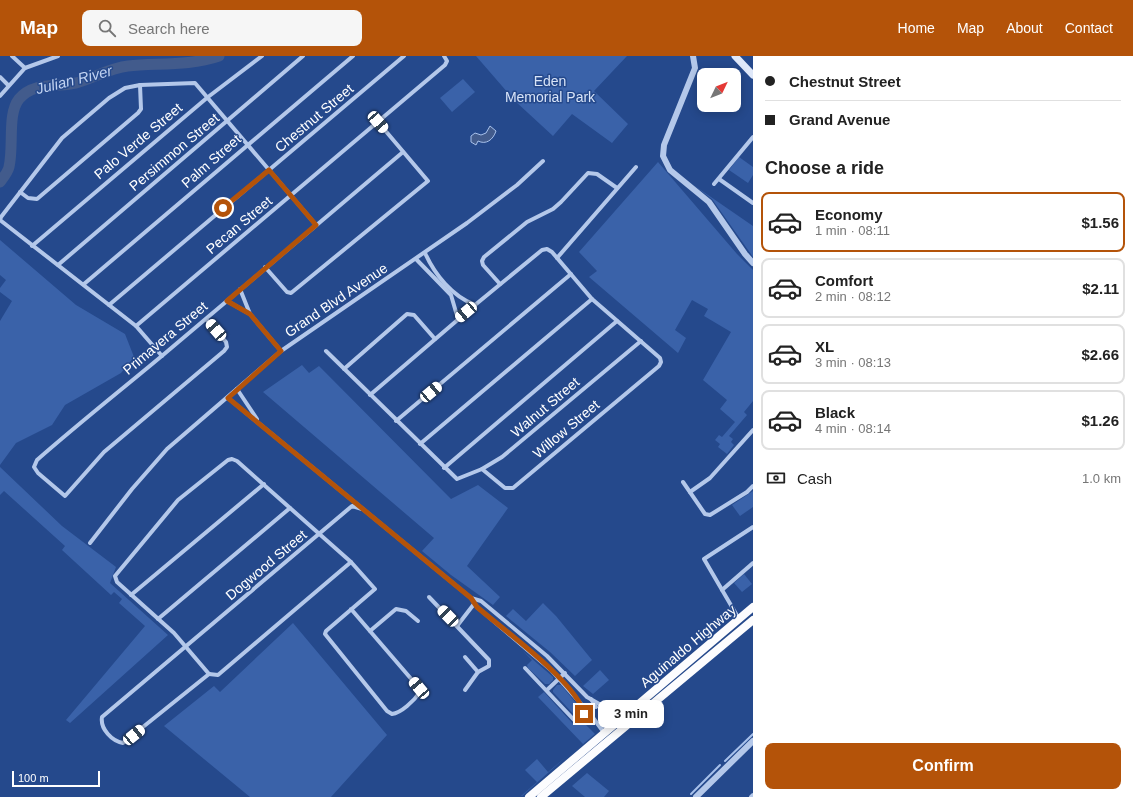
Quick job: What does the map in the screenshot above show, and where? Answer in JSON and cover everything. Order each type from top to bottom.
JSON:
[{"type":"highway","name":"Aguinaldo Highway","points":[[529,797],[753,607]]},
{"type":"highway","name":"Aguinaldo Highway","points":[[542,797],[753,620]]},
{"type":"main road","points":[[735,56],[751,70]]},
{"type":"street","points":[[12,56],[25,68]]},
{"type":"street","points":[[0,96],[8,85],[25,68],[45,58],[58,56]]},
{"type":"street","name":"Palo Verde Street","points":[[32,246],[208,96],[262,56]]},
{"type":"street","name":"Persimmon Street","points":[[58,265],[303,56]]},
{"type":"street","name":"Palm Street","points":[[84,284],[353,56]]},
{"type":"street","name":"Chestnut Street","points":[[109,305],[404,56]]},
{"type":"street","name":"Pecan Street","points":[[136,326],[378,122],[447,61],[444,56]]},
{"type":"street","points":[[693,56],[695,68],[663,147],[664,159],[673,173],[709,202],[745,254],[753,263]]},
{"type":"street","points":[[0,77],[8,85]]},
{"type":"street","points":[[162,356],[136,326],[84,284],[4,225],[0,220],[62,138],[109,98],[126,88],[140,85],[192,82],[198,85],[316,225]]},
{"type":"street","points":[[20,192],[28,198],[37,198],[138,113],[141,109],[140,85]]},
{"type":"street","points":[[265,267],[287,292],[291,293],[428,181],[378,122]]},
{"type":"street","points":[[714,184],[753,138]]},
{"type":"street","name":"Primavera Street","points":[[206,319],[226,342],[227,347],[224,351],[104,452],[65,496],[38,473],[34,467],[37,460],[92,411],[162,356],[265,267],[403,152]]},
{"type":"street","name":"Grand Blvd Avenue","points":[[90,543],[132,489],[167,449],[281,351],[425,253],[498,199],[543,161]]},
{"type":"street","points":[[558,258],[636,167]]},
{"type":"street","points":[[500,284],[483,265],[482,261],[484,256],[527,222],[553,209],[584,176],[592,172],[617,188]]},
{"type":"street","points":[[719,179],[753,203]]},
{"type":"street","points":[[370,395],[500,284],[542,250],[547,249],[558,258],[592,300],[641,341]]},
{"type":"street","points":[[425,253],[451,295],[458,319]]},
{"type":"street","points":[[416,259],[463,300],[475,305]]},
{"type":"street","points":[[396,421],[570,274]]},
{"type":"street","points":[[240,289],[250,314],[281,351]]},
{"type":"street","points":[[420,444],[592,300]]},
{"type":"street","points":[[227,301],[250,314]]},
{"type":"street","points":[[344,369],[407,314],[411,313],[435,340]]},
{"type":"street","points":[[326,351],[444,468],[617,321]]},
{"type":"street","name":"Willow Street","points":[[482,469],[505,488],[513,488],[659,366],[661,362],[660,358],[641,341]]},
{"type":"street","name":"Walnut Street","points":[[444,468],[457,479],[482,469],[502,457],[641,341]]},
{"type":"street","points":[[237,389],[249,410],[261,424]]},
{"type":"street","points":[[228,398],[471,598],[481,601],[515,629],[565,673],[615,724]]},
{"type":"street","points":[[690,492],[710,478],[753,430]]},
{"type":"street","points":[[351,562],[218,675],[209,674],[186,646],[158,618],[117,582],[115,576],[178,500],[228,460],[232,459],[237,461],[264,484],[351,562],[375,589],[351,609],[326,631],[325,634],[387,711],[392,714],[397,713],[420,692],[419,688],[351,609]]},
{"type":"street","points":[[683,482],[708,515],[747,492],[753,486]]},
{"type":"street","points":[[131,594],[264,484]]},
{"type":"street","name":"Dogwood Street","points":[[209,674],[124,743],[116,742],[109,735],[101,722],[102,717],[352,506],[362,509]]},
{"type":"street","points":[[158,618],[290,508]]},
{"type":"street","points":[[739,619],[704,559],[753,527]]},
{"type":"street","points":[[722,590],[753,563]]},
{"type":"street","points":[[429,597],[489,660],[486,669],[478,672],[465,690]]},
{"type":"street","points":[[471,598],[474,604],[542,661],[582,706],[584,715],[593,720],[611,740]]},
{"type":"street","points":[[457,626],[474,604]]},
{"type":"street","points":[[370,631],[396,609],[406,611],[418,621]]},
{"type":"street","points":[[510,635],[515,629]]},
{"type":"street","points":[[465,657],[478,672]]},
{"type":"street","points":[[525,668],[575,721]]},
{"type":"street","points":[[547,690],[565,673]]},
{"type":"street","points":[[696,797],[753,741]]},
{"type":"green space","name":"Eden Memorial Park","points":[[476,56],[627,56],[594,91],[628,124],[612,143],[572,114],[553,136],[515,101]]},
{"type":"green space","points":[[463,79],[475,92],[452,112],[440,98]]},
{"type":"green space","points":[[739,157],[753,167],[753,175],[748,183],[729,170]]},
{"type":"green space","points":[[658,162],[737,254],[753,270],[753,401],[744,412],[747,415],[729,436],[733,439],[731,442],[734,445],[727,454],[718,447],[720,444],[715,440],[719,435],[722,437],[735,422],[720,409],[727,400],[703,380],[731,332],[704,316],[708,309],[692,300],[675,330],[686,338],[678,353],[589,277],[597,271],[579,252]]},
{"type":"green space","points":[[692,184],[753,226],[753,257],[712,199]]},
{"type":"green space","points":[[0,240],[76,305],[125,334],[134,357],[121,373],[65,405],[52,425],[16,443],[0,465],[0,321],[12,301],[0,292],[0,288],[6,280],[0,275]]},
{"type":"green space","points":[[302,365],[309,373],[319,366],[451,499],[478,485],[508,508],[467,566],[500,597],[493,605],[451,575],[422,551],[434,538],[263,392]]},
{"type":"green space","points":[[0,467],[62,526],[116,567],[110,583],[168,635],[70,723],[66,720],[145,626],[119,603],[122,599],[114,592],[111,595],[62,550],[65,546],[4,491],[0,495]]},
{"type":"green space","points":[[753,491],[753,507],[740,516],[732,505]]},
{"type":"green space","points":[[744,574],[752,584],[742,592],[734,583]]},
{"type":"green space","points":[[543,603],[556,616],[592,660],[575,676],[550,652],[506,616],[513,609],[526,621]]},
{"type":"green space","points":[[293,623],[387,735],[331,797],[250,797],[164,726],[214,686],[220,692]]},
{"type":"green space","points":[[523,651],[553,677],[553,680],[549,684],[545,684],[528,668],[527,665],[532,660]]},
{"type":"green space","points":[[600,670],[609,680],[593,694],[583,686]]},
{"type":"green space","points":[[557,685],[561,685],[576,703],[577,716],[595,734],[583,744],[538,697],[544,692],[574,725],[579,720],[553,692]]},
{"type":"green space","points":[[567,756],[521,796],[537,782],[525,770],[537,759],[548,772]]},
{"type":"green space","points":[[587,773],[609,791],[604,797],[585,797],[572,786]]},
{"type":"shaded area","points":[[490,126],[496,131],[489,141],[478,141],[476,145],[471,142],[471,136],[475,133],[481,135],[486,133]]},
{"type":"waterway","name":"Julian River","points":[[0,182],[7,173],[9,167],[12,122],[15,105],[19,99],[31,90],[46,86],[76,83],[121,67],[185,63],[219,56]]},
{"type":"waterway","points":[[725,761],[753,734]]},
{"type":"waterway","points":[[691,794],[720,765]]},
{"type":"route","points":[[223,208],[269,170],[316,225],[227,301],[250,314],[281,351],[228,398],[413,552],[471,598],[477,607],[542,661],[580,702],[584,714]]}]
